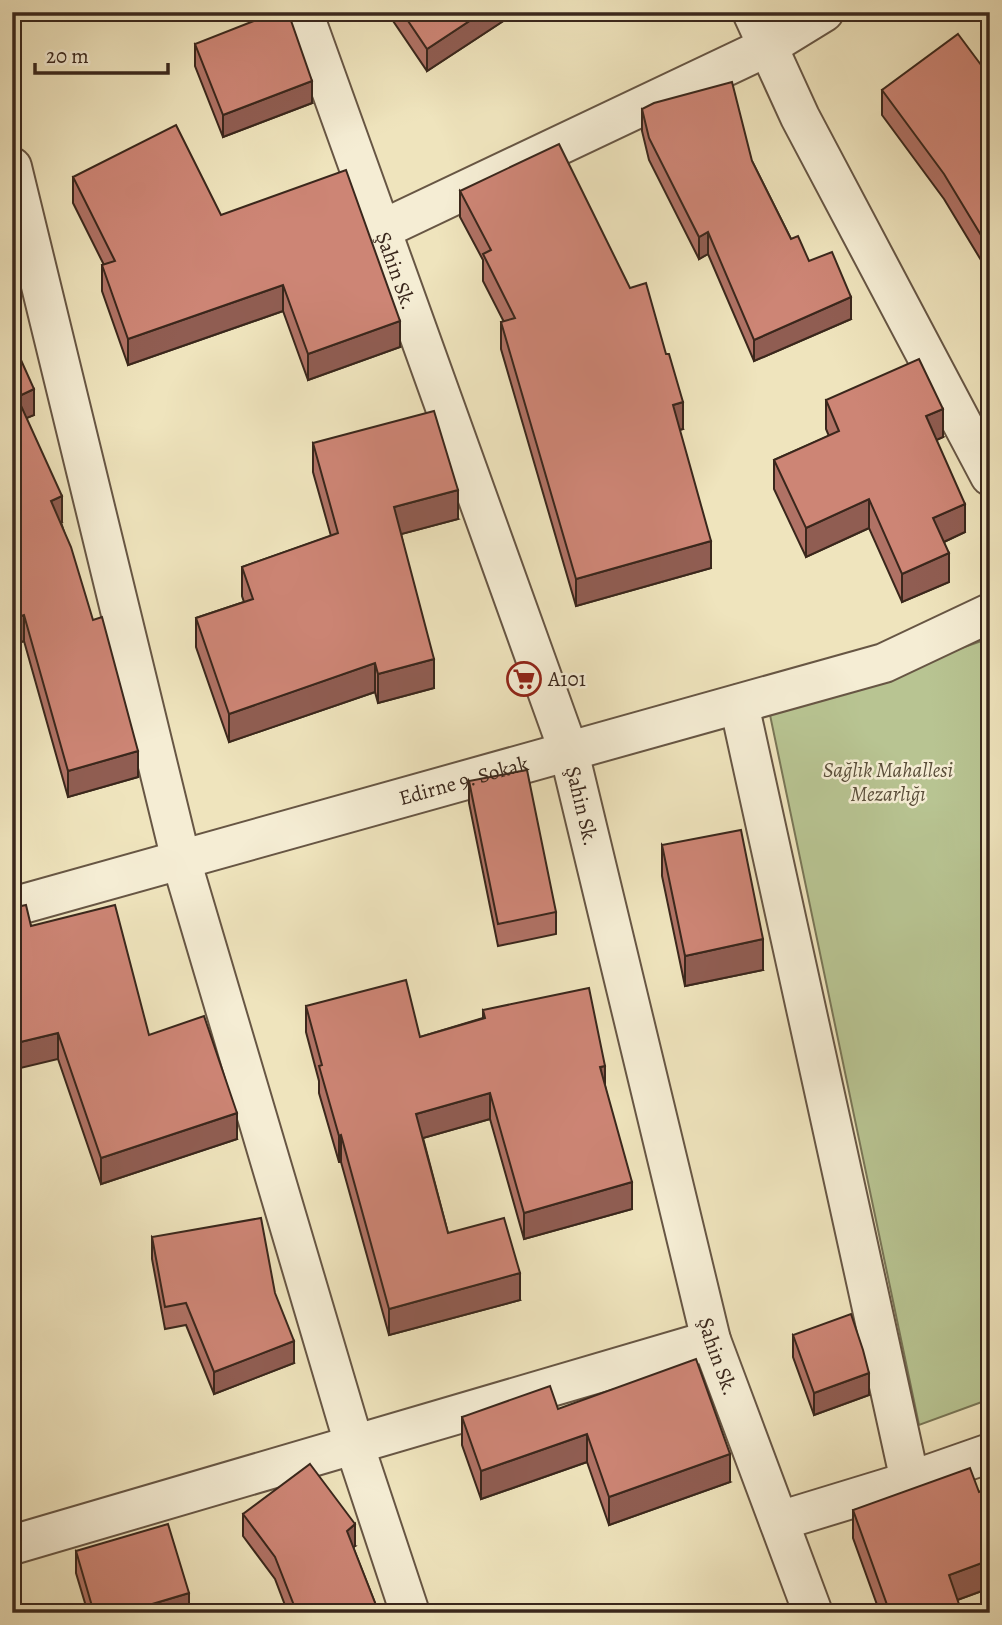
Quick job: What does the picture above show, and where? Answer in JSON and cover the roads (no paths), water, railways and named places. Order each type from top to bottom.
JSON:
[{"type":"street","name":"Şahin Sk.","points":[[303,12],[569,751],[711,1340],[813,1613]]},
{"type":"street","points":[[752,12],[800,117],[990,476]]},
{"type":"street","points":[[381,230],[767,47],[824,12]]},
{"type":"street","points":[[12,167],[181,860],[354,1444],[410,1613]]},
{"type":"street","name":"Edirne 9. Sokak","points":[[12,907],[884,663],[990,613]]},
{"type":"street","points":[[739,704],[910,1481]]},
{"type":"street","points":[[12,1545],[711,1340]]},
{"type":"street","points":[[779,1521],[910,1481],[990,1453]]},
{"type":"place","name":"A101","points":[[524,679]]},
{"type":"park label","name":"Sağlık Mahallesi Mezarlığı","points":[[888,782]]}]
